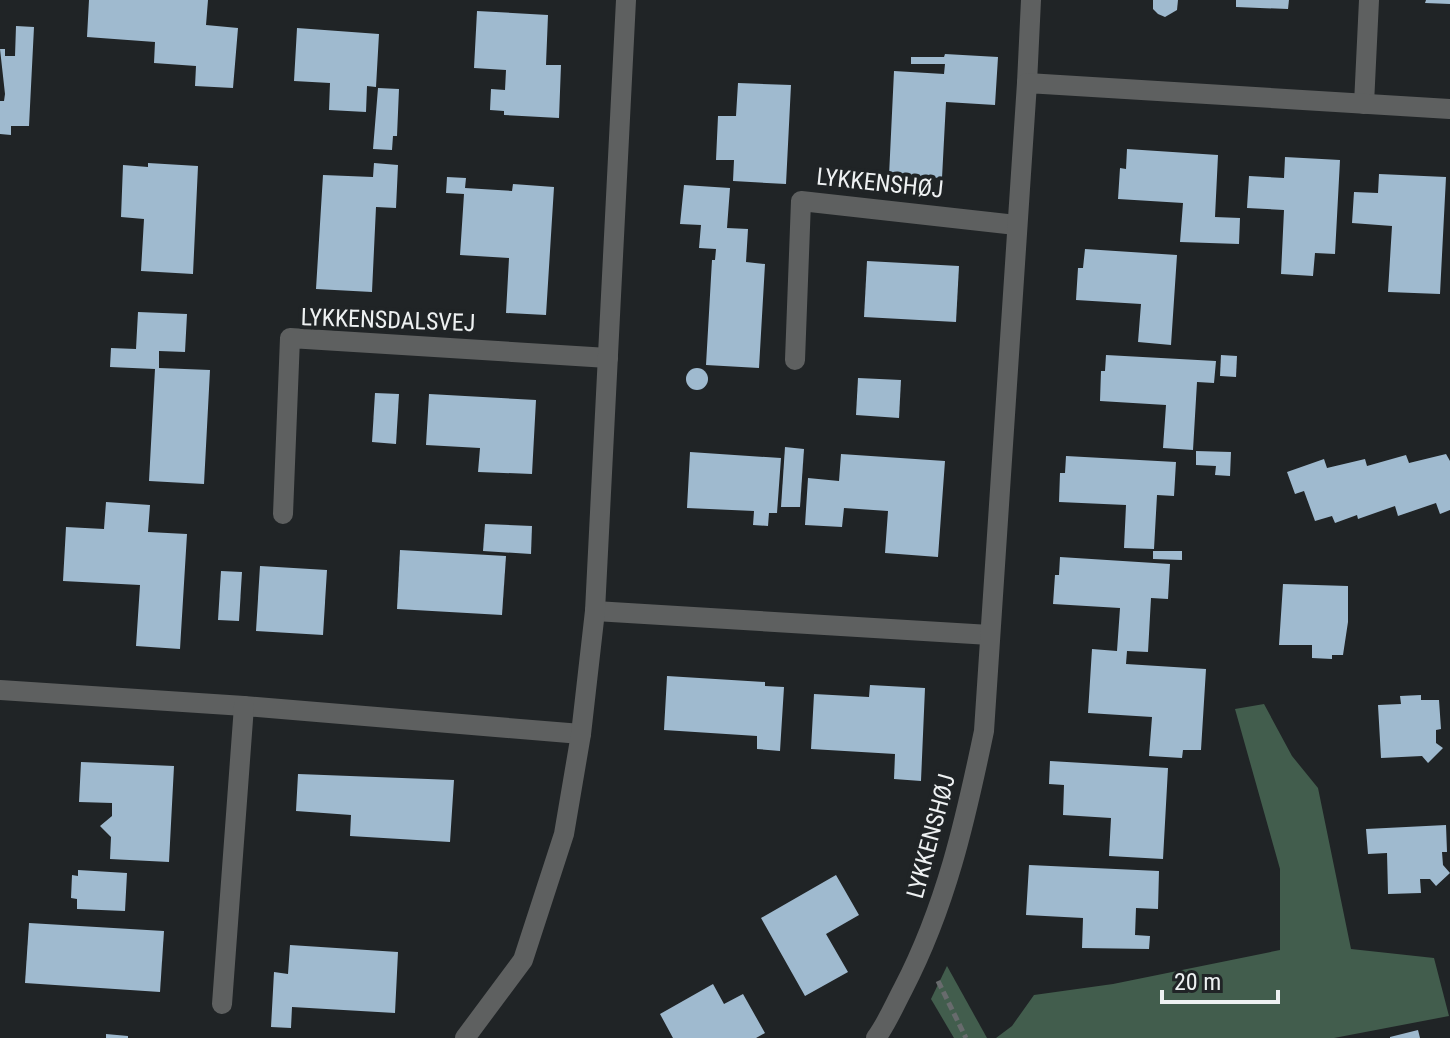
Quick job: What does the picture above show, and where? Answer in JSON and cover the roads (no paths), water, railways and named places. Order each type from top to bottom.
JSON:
[{"type":"street","points":[[465,1038],[523,960],[564,834],[581,734],[595,611],[626,0]]},
{"type":"street","name":"LYKKENSHØJ","points":[[876,1038],[918,960],[946,890],[984,731],[1031,0]]},
{"type":"street","points":[[1364,104],[1369,0]]},
{"type":"street","points":[[1027,83],[1450,109]]},
{"type":"street","name":"LYKKENSHØJ","points":[[795,360],[801,201],[1016,225]]},
{"type":"street","name":"LYKKENSDALSVEJ","points":[[283,514],[290,338],[608,358]]},
{"type":"street","points":[[595,611],[990,635]]},
{"type":"street","points":[[0,690],[244,706],[581,734]]},
{"type":"street","points":[[222,1004],[244,706]]}]
